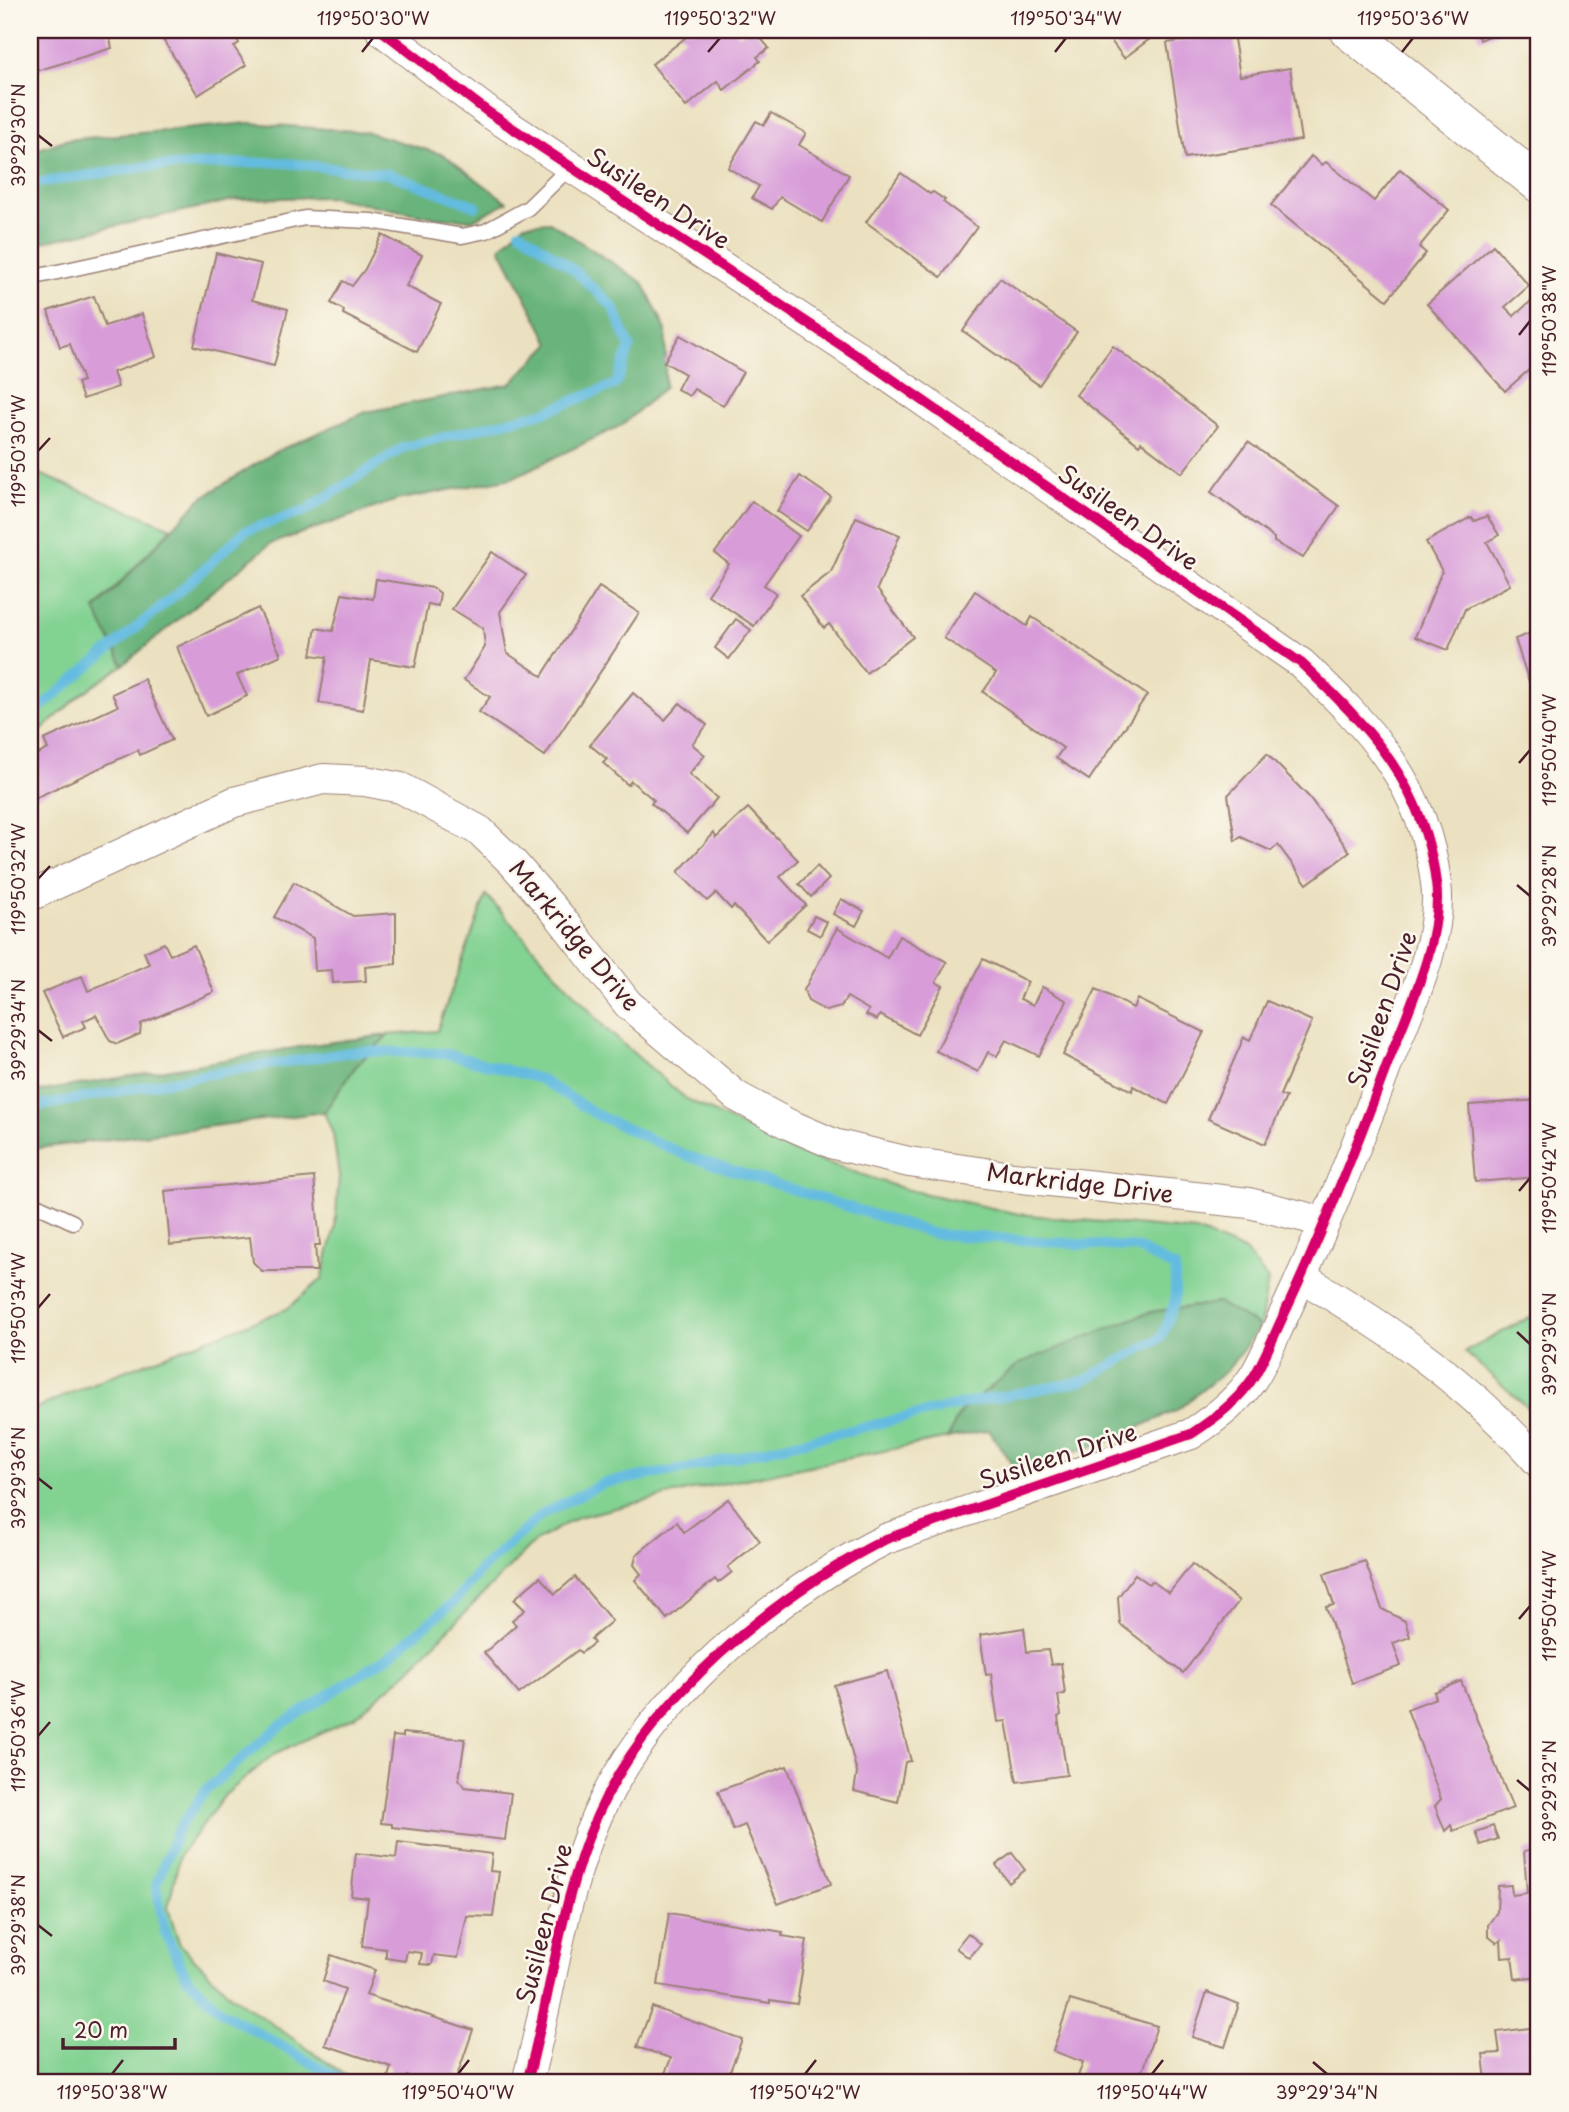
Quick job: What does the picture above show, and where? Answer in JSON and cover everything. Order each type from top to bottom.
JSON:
[{"type":"street","name":"Susileen Drive","points":[[381,30],[437,76],[570,167],[876,368],[1301,663],[1343,703],[1398,768],[1420,814],[1437,886],[1433,936],[1325,1222],[1255,1374],[1232,1403],[1191,1434],[886,1539],[842,1562],[792,1595],[710,1663],[634,1751],[597,1817],[579,1866],[527,2082]]},
{"type":"street","points":[[1348,30],[1539,184]]},
{"type":"street","name":"Markridge Drive","points":[[30,896],[234,802],[323,779],[365,781],[401,788],[480,831],[513,863],[560,917],[628,1004],[736,1096],[788,1124],[834,1143],[909,1162],[1013,1177],[1249,1203],[1325,1222]]},
{"type":"street","points":[[1301,1277],[1374,1320],[1429,1359],[1480,1401],[1539,1463]]},
{"type":"lane","points":[[30,278],[305,218],[372,221],[462,236],[485,231],[528,208],[570,167]]},
{"type":"lane","points":[[30,1202],[73,1222]]},
{"type":"green space","points":[[249,123],[367,132],[444,155],[507,202],[473,220],[433,217],[330,197],[238,199],[30,245],[30,152],[65,140]]},
{"type":"green space","points":[[550,222],[643,283],[666,330],[665,387],[622,425],[512,478],[397,500],[270,544],[123,665],[95,610],[200,499],[275,452],[366,412],[510,384],[550,344],[500,248],[524,224]]},
{"type":"green space","points":[[30,470],[172,528],[95,609],[123,665],[79,696],[30,741]]},
{"type":"green space","points":[[486,895],[607,1030],[685,1098],[787,1149],[904,1189],[1019,1214],[1196,1231],[1245,1251],[1268,1280],[1260,1327],[1219,1303],[1150,1312],[1100,1333],[960,1412],[948,1438],[691,1490],[578,1517],[534,1542],[404,1675],[355,1717],[274,1754],[225,1795],[180,1855],[168,1908],[180,1945],[232,1996],[351,2079],[363,2082],[30,2082],[30,1411],[103,1379],[287,1309],[322,1279],[335,1228],[339,1176],[333,1134],[324,1112],[356,1066],[388,1035],[437,1031]]},
{"type":"green space","points":[[388,1035],[356,1066],[324,1112],[30,1149],[30,1093],[311,1045]]},
{"type":"green space","points":[[1219,1303],[1260,1327],[1227,1370],[1176,1411],[1105,1442],[1016,1470],[989,1430],[948,1438],[960,1412],[1020,1363],[1150,1312]]},
{"type":"green space","points":[[1539,1312],[1539,1418],[1465,1352]]},
{"type":"building","points":[[30,30],[108,30],[112,48],[30,73]]},
{"type":"building","points":[[161,30],[231,30],[239,43],[234,47],[246,65],[198,95],[162,38],[165,36]]},
{"type":"building","points":[[678,30],[735,30],[739,35],[746,30],[754,30],[769,48],[757,57],[760,61],[724,90],[718,81],[686,107],[652,64],[685,38]]},
{"type":"building","points":[[1103,30],[1162,30],[1124,58]]},
{"type":"building","points":[[1477,30],[1505,30],[1480,40]]},
{"type":"building","points":[[1233,33],[1240,76],[1290,68],[1301,140],[1185,158],[1167,43]]},
{"type":"building","points":[[771,113],[806,133],[799,145],[849,175],[822,222],[780,197],[772,209],[752,198],[759,186],[728,168],[756,121],[764,125]]},
{"type":"building","points":[[1311,156],[1322,165],[1326,162],[1374,201],[1400,169],[1449,210],[1419,247],[1426,253],[1387,300],[1271,205]]},
{"type":"building","points":[[901,173],[930,194],[933,192],[945,200],[943,202],[977,227],[941,277],[866,222]]},
{"type":"building","points":[[382,235],[422,255],[406,286],[441,304],[417,352],[343,314],[344,310],[331,303],[343,281],[352,286],[365,269]]},
{"type":"building","points":[[1493,245],[1529,286],[1505,307],[1514,316],[1539,294],[1539,361],[1505,391],[1427,304]]},
{"type":"building","points":[[216,253],[261,264],[252,300],[288,309],[274,366],[194,346]]},
{"type":"building","points":[[1000,278],[1077,332],[1039,385],[963,331]]},
{"type":"building","points":[[94,296],[105,326],[142,314],[156,357],[113,372],[118,387],[83,399],[77,383],[83,381],[70,344],[60,347],[48,311]]},
{"type":"building","points":[[680,335],[743,372],[723,406],[694,389],[689,396],[677,389],[685,374],[664,362]]},
{"type":"building","points":[[1113,346],[1218,426],[1182,473],[1141,442],[1139,445],[1076,395]]},
{"type":"building","points":[[1248,442],[1339,506],[1303,558],[1274,542],[1274,538],[1211,492]]},
{"type":"building","points":[[800,476],[831,497],[807,531],[777,511]]},
{"type":"building","points":[[752,501],[799,536],[764,585],[776,593],[754,626],[708,595],[729,564],[715,553]]},
{"type":"building","points":[[1487,516],[1499,535],[1487,542],[1510,585],[1465,609],[1448,650],[1415,637],[1442,571],[1426,542],[1471,517],[1474,521]]},
{"type":"building","points":[[856,517],[900,535],[877,589],[913,637],[866,673],[829,624],[824,628],[800,596],[831,572]]},
{"type":"building","points":[[492,552],[526,575],[500,612],[507,653],[542,676],[599,587],[639,613],[545,756],[479,712],[490,697],[464,680],[485,647],[483,628],[452,609]]},
{"type":"building","points":[[376,579],[433,588],[440,593],[438,606],[428,604],[415,667],[371,660],[363,710],[319,703],[327,657],[311,655],[316,628],[333,631],[342,594],[373,599]]},
{"type":"building","points":[[975,591],[1027,626],[1032,617],[1147,695],[1089,780],[1056,758],[1063,748],[983,692],[996,673],[944,638]]},
{"type":"building","points":[[258,608],[281,655],[237,675],[247,696],[206,716],[177,647]]},
{"type":"building","points":[[736,619],[751,630],[729,659],[715,648]]},
{"type":"building","points":[[1539,630],[1539,712],[1515,639]]},
{"type":"building","points":[[144,679],[172,740],[140,755],[138,750],[33,799],[30,792],[30,758],[48,749],[44,740],[118,706],[112,694]]},
{"type":"building","points":[[633,693],[665,720],[680,703],[707,725],[692,744],[705,755],[689,774],[717,798],[687,833],[651,803],[654,800],[631,781],[628,785],[603,763],[607,759],[590,745]]},
{"type":"building","points":[[1267,754],[1309,797],[1350,852],[1307,884],[1278,845],[1271,851],[1241,837],[1235,841],[1228,795]]},
{"type":"building","points":[[748,808],[798,860],[780,877],[806,905],[767,941],[734,906],[731,909],[716,893],[707,901],[678,872],[714,833],[716,838]]},
{"type":"building","points":[[817,866],[829,879],[811,897],[799,884]]},
{"type":"building","points":[[294,882],[353,916],[396,913],[396,964],[365,967],[366,981],[333,983],[332,970],[315,971],[313,938],[274,917]]},
{"type":"building","points":[[841,899],[864,911],[856,926],[833,914]]},
{"type":"building","points":[[814,916],[827,922],[820,936],[807,929]]},
{"type":"building","points":[[837,928],[887,958],[899,936],[947,962],[936,982],[943,986],[917,1035],[880,1015],[877,1020],[866,1015],[869,1010],[847,997],[841,1007],[826,1011],[808,1001],[804,990]]},
{"type":"building","points":[[164,943],[170,955],[194,945],[214,992],[141,1024],[140,1034],[117,1044],[110,1041],[96,1015],[83,1021],[86,1027],[63,1037],[42,993],[82,976],[88,991],[149,964],[144,952]]},
{"type":"building","points":[[983,959],[1028,982],[1020,999],[1033,1005],[1042,987],[1067,1001],[1039,1056],[1006,1040],[997,1056],[988,1052],[978,1072],[936,1051]]},
{"type":"building","points":[[1096,989],[1133,1008],[1137,999],[1204,1032],[1168,1104],[1133,1086],[1132,1091],[1063,1055]]},
{"type":"building","points":[[1537,994],[1539,995],[1539,1039],[1534,1038]]},
{"type":"building","points":[[1267,1001],[1312,1021],[1280,1095],[1286,1097],[1265,1144],[1208,1119],[1244,1037],[1250,1040]]},
{"type":"building","points":[[1539,1100],[1539,1177],[1475,1182],[1469,1105]]},
{"type":"building","points":[[314,1177],[320,1245],[315,1245],[317,1271],[262,1271],[253,1262],[250,1237],[170,1245],[165,1191]]},
{"type":"building","points":[[728,1499],[760,1541],[728,1567],[732,1572],[718,1583],[715,1579],[667,1619],[635,1580],[641,1574],[634,1565],[636,1555],[677,1522],[684,1532]]},
{"type":"building","points":[[1365,1561],[1382,1609],[1405,1621],[1410,1637],[1393,1643],[1401,1666],[1352,1683],[1326,1607],[1334,1605],[1324,1574]]},
{"type":"building","points":[[1192,1564],[1239,1601],[1183,1673],[1120,1624],[1118,1597],[1135,1574],[1149,1584],[1152,1581],[1169,1593]]},
{"type":"building","points":[[540,1577],[555,1594],[575,1577],[612,1621],[591,1639],[594,1643],[581,1653],[578,1650],[519,1694],[484,1653],[516,1625],[512,1620],[525,1610],[514,1599]]},
{"type":"building","points":[[1024,1628],[1027,1652],[1048,1650],[1051,1665],[1061,1663],[1065,1694],[1058,1695],[1061,1715],[1058,1717],[1067,1775],[1017,1782],[1006,1721],[998,1722],[991,1674],[986,1675],[980,1635]]},
{"type":"building","points":[[887,1671],[911,1761],[905,1762],[898,1802],[854,1791],[857,1773],[834,1685]]},
{"type":"building","points":[[1461,1681],[1513,1808],[1453,1831],[1451,1825],[1445,1831],[1435,1806],[1441,1799],[1407,1709],[1436,1698],[1434,1692]]},
{"type":"building","points":[[403,1733],[465,1739],[459,1779],[465,1787],[511,1793],[505,1840],[392,1827],[392,1824],[381,1823],[393,1736],[403,1737]]},
{"type":"building","points":[[787,1766],[831,1884],[778,1904],[745,1825],[733,1830],[718,1791]]},
{"type":"building","points":[[1493,1826],[1498,1839],[1481,1845],[1476,1832]]},
{"type":"building","points":[[398,1842],[492,1854],[490,1871],[499,1872],[493,1917],[467,1916],[458,1958],[434,1955],[432,1965],[420,1964],[422,1953],[407,1951],[405,1961],[386,1958],[386,1949],[362,1946],[368,1898],[351,1896],[356,1853],[396,1858]]},
{"type":"building","points":[[1539,1848],[1539,1976],[1515,1979],[1512,1957],[1502,1958],[1501,1940],[1497,1943],[1488,1936],[1488,1925],[1497,1912],[1498,1886],[1511,1885],[1512,1895],[1527,1893],[1524,1851]]},
{"type":"building","points":[[1012,1853],[1025,1870],[1009,1883],[996,1865]]},
{"type":"building","points":[[669,1913],[783,1932],[782,1936],[807,1940],[797,2004],[770,2000],[770,2003],[658,1985]]},
{"type":"building","points":[[968,1933],[981,1944],[969,1958],[956,1948]]},
{"type":"building","points":[[331,1955],[375,1970],[366,1995],[473,2030],[455,2082],[425,2082],[407,2076],[404,2082],[388,2077],[391,2067],[325,2045],[345,1989],[323,1981]]},
{"type":"building","points":[[1207,1992],[1239,2004],[1225,2047],[1192,2037]]},
{"type":"building","points":[[1070,2000],[1157,2026],[1139,2080],[1145,2082],[1076,2082],[1083,2062],[1053,2051]]},
{"type":"building","points":[[652,2007],[742,2039],[726,2082],[662,2081],[671,2058],[637,2047]]},
{"type":"building","points":[[1539,2027],[1539,2082],[1486,2082],[1483,2054],[1500,2053],[1497,2032]]},
{"type":"waterway","points":[[30,184],[144,167],[276,162],[389,174],[476,206]]},
{"type":"waterway","points":[[30,716],[180,591],[245,531],[305,511],[404,447],[545,412],[616,384],[630,347],[613,307],[574,270],[520,231]]},
{"type":"waterway","points":[[30,1108],[203,1075],[357,1051],[444,1053],[540,1079],[597,1115],[687,1156],[934,1234],[1137,1248],[1175,1268],[1175,1301],[1162,1337],[1083,1381],[976,1401],[685,1469],[604,1483],[542,1514],[480,1570],[454,1602],[389,1656],[278,1727],[205,1791],[177,1831],[156,1884],[165,1933],[187,1978],[223,2013],[345,2082]]},
{"type":"cycle path","points":[[381,30],[488,112],[876,368],[1301,663],[1350,711],[1390,760],[1420,816],[1430,848],[1436,883],[1434,929],[1421,978],[1314,1248],[1265,1357],[1250,1382],[1227,1407],[1191,1434],[886,1539],[801,1590],[719,1655],[648,1731],[620,1773],[597,1816],[584,1848],[565,1914],[527,2082]]}]
